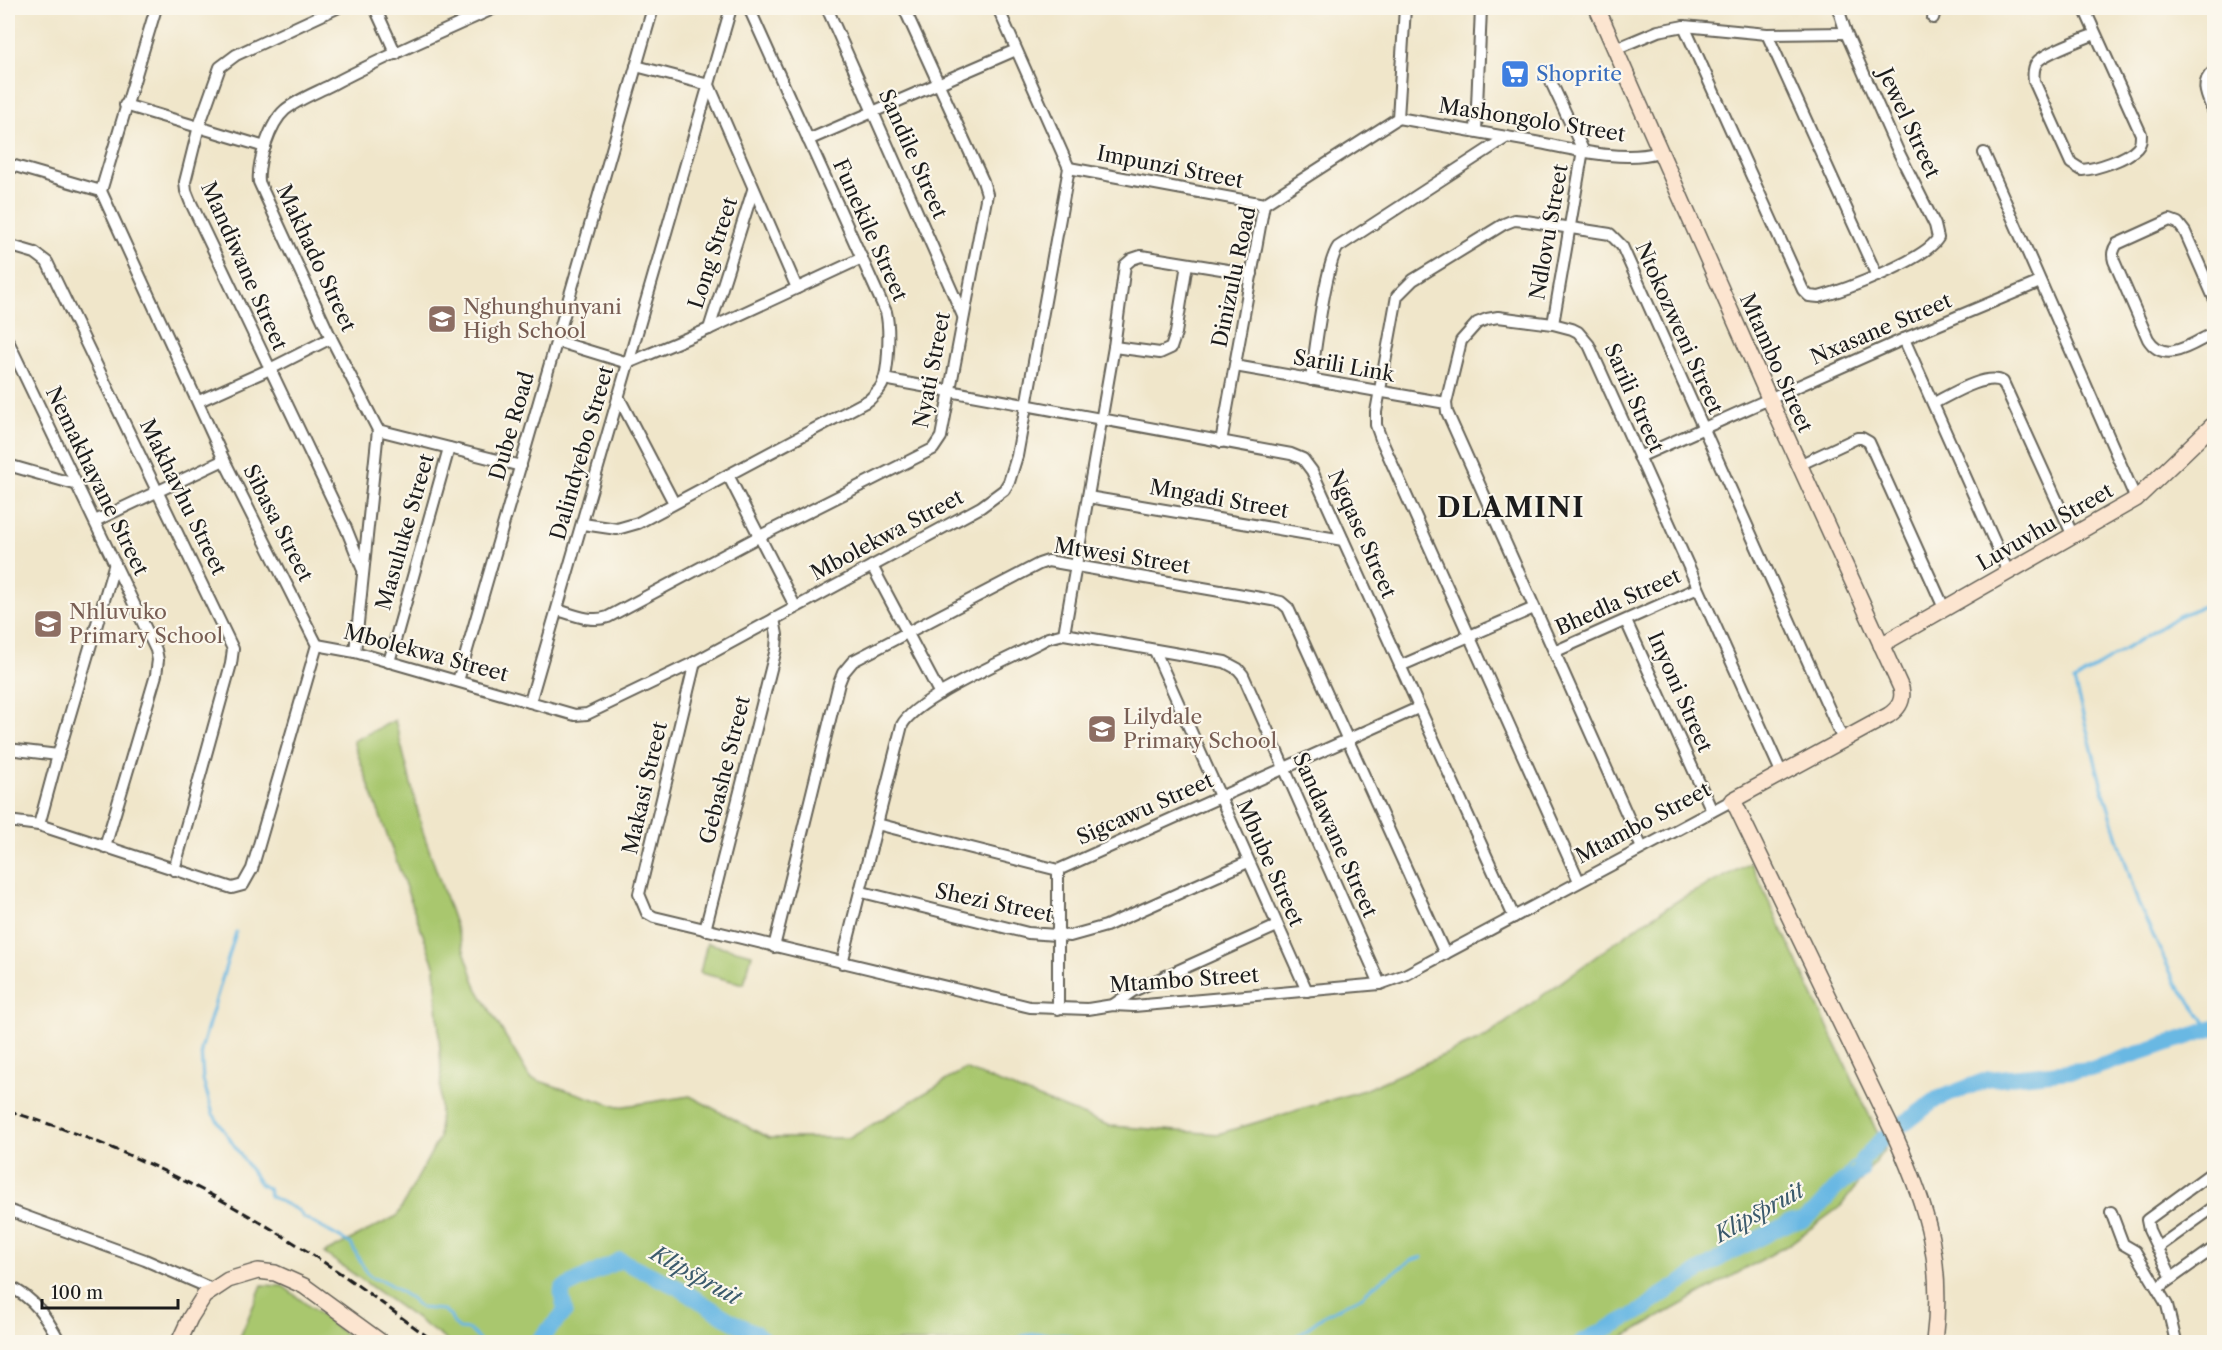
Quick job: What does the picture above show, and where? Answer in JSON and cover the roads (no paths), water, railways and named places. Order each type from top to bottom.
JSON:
[{"type":"street","points":[[8,164],[101,191],[156,8]]},
{"type":"street","name":"Mandiwane Street","points":[[337,8],[224,62],[216,75],[187,170],[186,191],[363,568]]},
{"type":"street","points":[[375,8],[396,54]]},
{"type":"street","name":"Makhado Street","points":[[378,430],[331,338],[259,182],[259,170],[265,147],[278,118],[284,111],[344,78],[495,8]]},
{"type":"street","name":"Dube Road","points":[[458,681],[653,8]]},
{"type":"street","name":"Dalindyebo Street","points":[[530,702],[731,8]]},
{"type":"street","name":"Funekile Street","points":[[749,8],[889,323],[884,379]]},
{"type":"street","name":"Sandile Street","points":[[827,8],[963,316]]},
{"type":"street","name":"Nyati Street","points":[[558,610],[593,619],[608,617],[760,536],[933,449],[941,437],[987,194],[904,8]]},
{"type":"street","points":[[998,8],[1069,168]]},
{"type":"street","points":[[1398,118],[1405,8]]},
{"type":"street","points":[[1476,131],[1481,8]]},
{"type":"street","name":"Mtambo Street","points":[[654,917],[1001,1002],[1030,1007],[1088,1009],[1113,1005],[1134,1006],[1380,984],[1405,975],[1445,954],[1889,716],[1901,702],[1902,688],[1799,465],[1597,8]]},
{"type":"street","name":"Jewel Street","points":[[1838,8],[1846,33],[1898,151],[1935,225],[1938,238],[1926,252],[1877,276]]},
{"type":"street","points":[[2084,8],[2141,134],[2141,139],[2133,152],[2103,166],[2082,170],[2071,163],[2034,81],[2033,74],[2041,58],[2095,34]]},
{"type":"street","points":[[1615,49],[1658,31],[1684,26],[1767,34],[1846,33]]},
{"type":"street","points":[[1684,26],[1803,290],[1809,296],[1819,297],[1877,276],[1767,34]]},
{"type":"street","points":[[808,140],[1016,50]]},
{"type":"street","points":[[636,66],[709,85]]},
{"type":"street","points":[[2214,71],[2207,79],[2205,87],[2214,112]]},
{"type":"street","name":"Ndlovu Street","points":[[1551,82],[1583,150],[1553,324]]},
{"type":"street","name":"Long Street","points":[[709,85],[797,288]]},
{"type":"street","points":[[125,105],[265,147]]},
{"type":"street","name":"Mashongolo Street","points":[[1398,118],[1583,150],[1643,157],[1659,152]]},
{"type":"street","name":"Dinizulu Road","points":[[1221,442],[1264,204],[1398,118]]},
{"type":"street","points":[[1311,380],[1333,253],[1338,247],[1506,137]]},
{"type":"street","points":[[1984,153],[2136,499]]},
{"type":"street","name":"Impunzi Street","points":[[1069,168],[1264,204]]},
{"type":"street","name":"Mbolekwa Street","points":[[317,645],[355,652],[575,715],[587,714],[695,662],[981,507],[1004,490],[1014,470],[1069,168]]},
{"type":"street","name":"Long Street","points":[[709,329],[753,190]]},
{"type":"street","name":"Sibasa Street","points":[[101,191],[224,460],[317,645]]},
{"type":"street","name":"Ntokozweni Street","points":[[1580,881],[1378,431],[1376,412],[1397,296],[1405,286],[1509,222],[1526,220],[1568,229],[1610,234],[1622,246],[1843,740]]},
{"type":"street","points":[[2214,298],[2185,232],[2178,223],[2170,220],[2117,244],[2115,247],[2114,261],[2148,339],[2156,349],[2164,353],[2175,351],[2214,333]]},
{"type":"street","name":"Makhavhu Street","points":[[8,245],[35,253],[48,262],[233,649],[231,664],[174,870]]},
{"type":"street","points":[[842,963],[862,892],[902,725],[911,712],[940,694],[1048,638],[1064,634],[1125,265],[1141,256],[1252,274]]},
{"type":"street","name":"Long Street","points":[[628,363],[709,329],[862,258]]},
{"type":"street","points":[[1113,347],[1160,353],[1171,348],[1176,333],[1187,264]]},
{"type":"street","name":"Nxasane Street","points":[[1639,457],[1904,339],[2040,282]]},
{"type":"street","name":"Sarili Street","points":[[1446,403],[1461,341],[1477,323],[1498,317],[1553,324],[1578,332],[1589,345],[1782,774]]},
{"type":"street","points":[[199,401],[331,338]]},
{"type":"street","points":[[1904,339],[2008,572]]},
{"type":"street","name":"Nemakhayane Street","points":[[8,341],[153,642],[158,660],[156,675],[105,847]]},
{"type":"street","points":[[556,341],[628,363]]},
{"type":"street","name":"Sarili Link","points":[[1235,366],[1446,403]]},
{"type":"street","points":[[583,524],[625,528],[869,400],[878,392],[884,379]]},
{"type":"street","name":"Ngqase Street","points":[[884,379],[1291,454],[1303,459],[1312,471],[1514,917]]},
{"type":"street","points":[[1934,403],[1986,379],[1997,379],[2003,382],[2073,536]]},
{"type":"street","points":[[618,396],[674,503]]},
{"type":"street","points":[[1446,403],[1447,412],[1642,848]]},
{"type":"street","name":"Luvuvhu Street","points":[[1881,645],[2136,499],[2214,424]]},
{"type":"street","points":[[355,652],[378,430],[521,466]]},
{"type":"street","points":[[1799,465],[1857,438],[1869,442],[1944,608]]},
{"type":"street","name":"Masuluke Street","points":[[389,662],[449,448]]},
{"type":"street","points":[[95,521],[224,460]]},
{"type":"street","points":[[8,465],[78,485]]},
{"type":"street","points":[[728,475],[795,606]]},
{"type":"street","name":"Mngadi Street","points":[[1088,497],[1343,540]]},
{"type":"street","points":[[346,528],[367,527]]},
{"type":"street","name":"Mtwesi Street","points":[[774,947],[843,673],[853,662],[906,633],[1048,561],[1281,602],[1288,608],[1445,954]]},
{"type":"street","points":[[39,825],[115,563]]},
{"type":"street","points":[[872,567],[940,694]]},
{"type":"street","name":"Bhedla Street","points":[[1554,652],[1698,588]]},
{"type":"street","points":[[1400,666],[1534,608]]},
{"type":"street","name":"Gebashe Street","points":[[705,930],[776,649],[777,635],[774,619]]},
{"type":"street","name":"Inyoni Street","points":[[1626,621],[1712,810]]},
{"type":"street","name":"Sandawane Street","points":[[1064,634],[1225,662],[1238,669],[1243,675],[1380,984]]},
{"type":"street","points":[[8,821],[39,825],[232,888],[245,883],[252,869],[317,645]]},
{"type":"street","name":"Mbube Street","points":[[1155,651],[1307,991]]},
{"type":"street","name":"Makasi Street","points":[[654,917],[647,913],[639,894],[695,662]]},
{"type":"street","name":"Sigcawu Street","points":[[1058,870],[1418,708]]},
{"type":"street","points":[[8,749],[58,755]]},
{"type":"street","points":[[1732,800],[1896,1138],[1920,1193],[1933,1244],[1937,1280],[1934,1342]]},
{"type":"street","points":[[877,824],[1058,870],[1058,1009]]},
{"type":"street","name":"Shezi Street","points":[[862,892],[1028,933],[1079,935],[1106,926],[1248,862]]},
{"type":"street","points":[[1113,1005],[1133,991],[1277,926]]},
{"type":"street","points":[[2172,1278],[2149,1230],[2148,1218],[2214,1171]]},
{"type":"street","points":[[2157,1248],[2214,1207]]},
{"type":"street","points":[[8,1210],[145,1260],[212,1289]]},
{"type":"street","points":[[2111,1212],[2123,1244],[2135,1251],[2167,1305],[2176,1342]]},
{"type":"street","points":[[2158,1288],[2214,1248]]},
{"type":"street","points":[[179,1342],[197,1305],[212,1289],[228,1280],[258,1271],[285,1276],[324,1299],[381,1342]]},
{"type":"street","points":[[8,1286],[36,1305],[60,1342]]},
{"type":"waterway","points":[[2211,1029],[2175,982],[2138,903],[2101,783],[2074,681],[2178,616],[2214,602]]},
{"type":"waterway","points":[[236,932],[201,1050],[203,1080],[213,1114],[260,1184],[268,1189],[270,1196],[299,1211],[303,1217],[351,1244],[366,1272],[373,1278],[384,1281],[421,1308],[443,1310],[450,1315],[459,1329],[470,1330],[481,1342]]},
{"type":"waterway","name":"Klipspruit","points":[[1581,1342],[1643,1310],[1660,1296],[1727,1254],[1789,1223],[1801,1221],[1813,1213],[1843,1181],[1861,1171],[1862,1160],[1881,1140],[1937,1099],[1989,1079],[2091,1069],[2214,1028]]},
{"type":"waterway","points":[[1840,1184],[1848,1167],[1864,1158]]},
{"type":"waterway","points":[[1782,1227],[1791,1216],[1815,1211]]},
{"type":"waterway","points":[[1289,1342],[1325,1315],[1361,1297],[1412,1260],[1422,1257]]},
{"type":"waterway","name":"Klipspruit","points":[[537,1342],[565,1312],[562,1289],[620,1260],[679,1288],[767,1342]]},
{"type":"waterway","name":"Klipspruit","points":[[1025,1342],[1042,1340],[1068,1342]]},
{"type":"railway","points":[[8,1111],[93,1140],[216,1197],[331,1267],[435,1342]]},
{"type":"place","name":"Shoprite","points":[[1515,74]]},
{"type":"place","name":"Nghunghunyani High School","points":[[442,319]]},
{"type":"place","name":"Nhluvuko Primary School","points":[[48,624]]},
{"type":"place","name":"Lilydale Primary School","points":[[1102,729]]},
{"type":"district","name":"DLAMINI","points":[[1511,508]]}]
